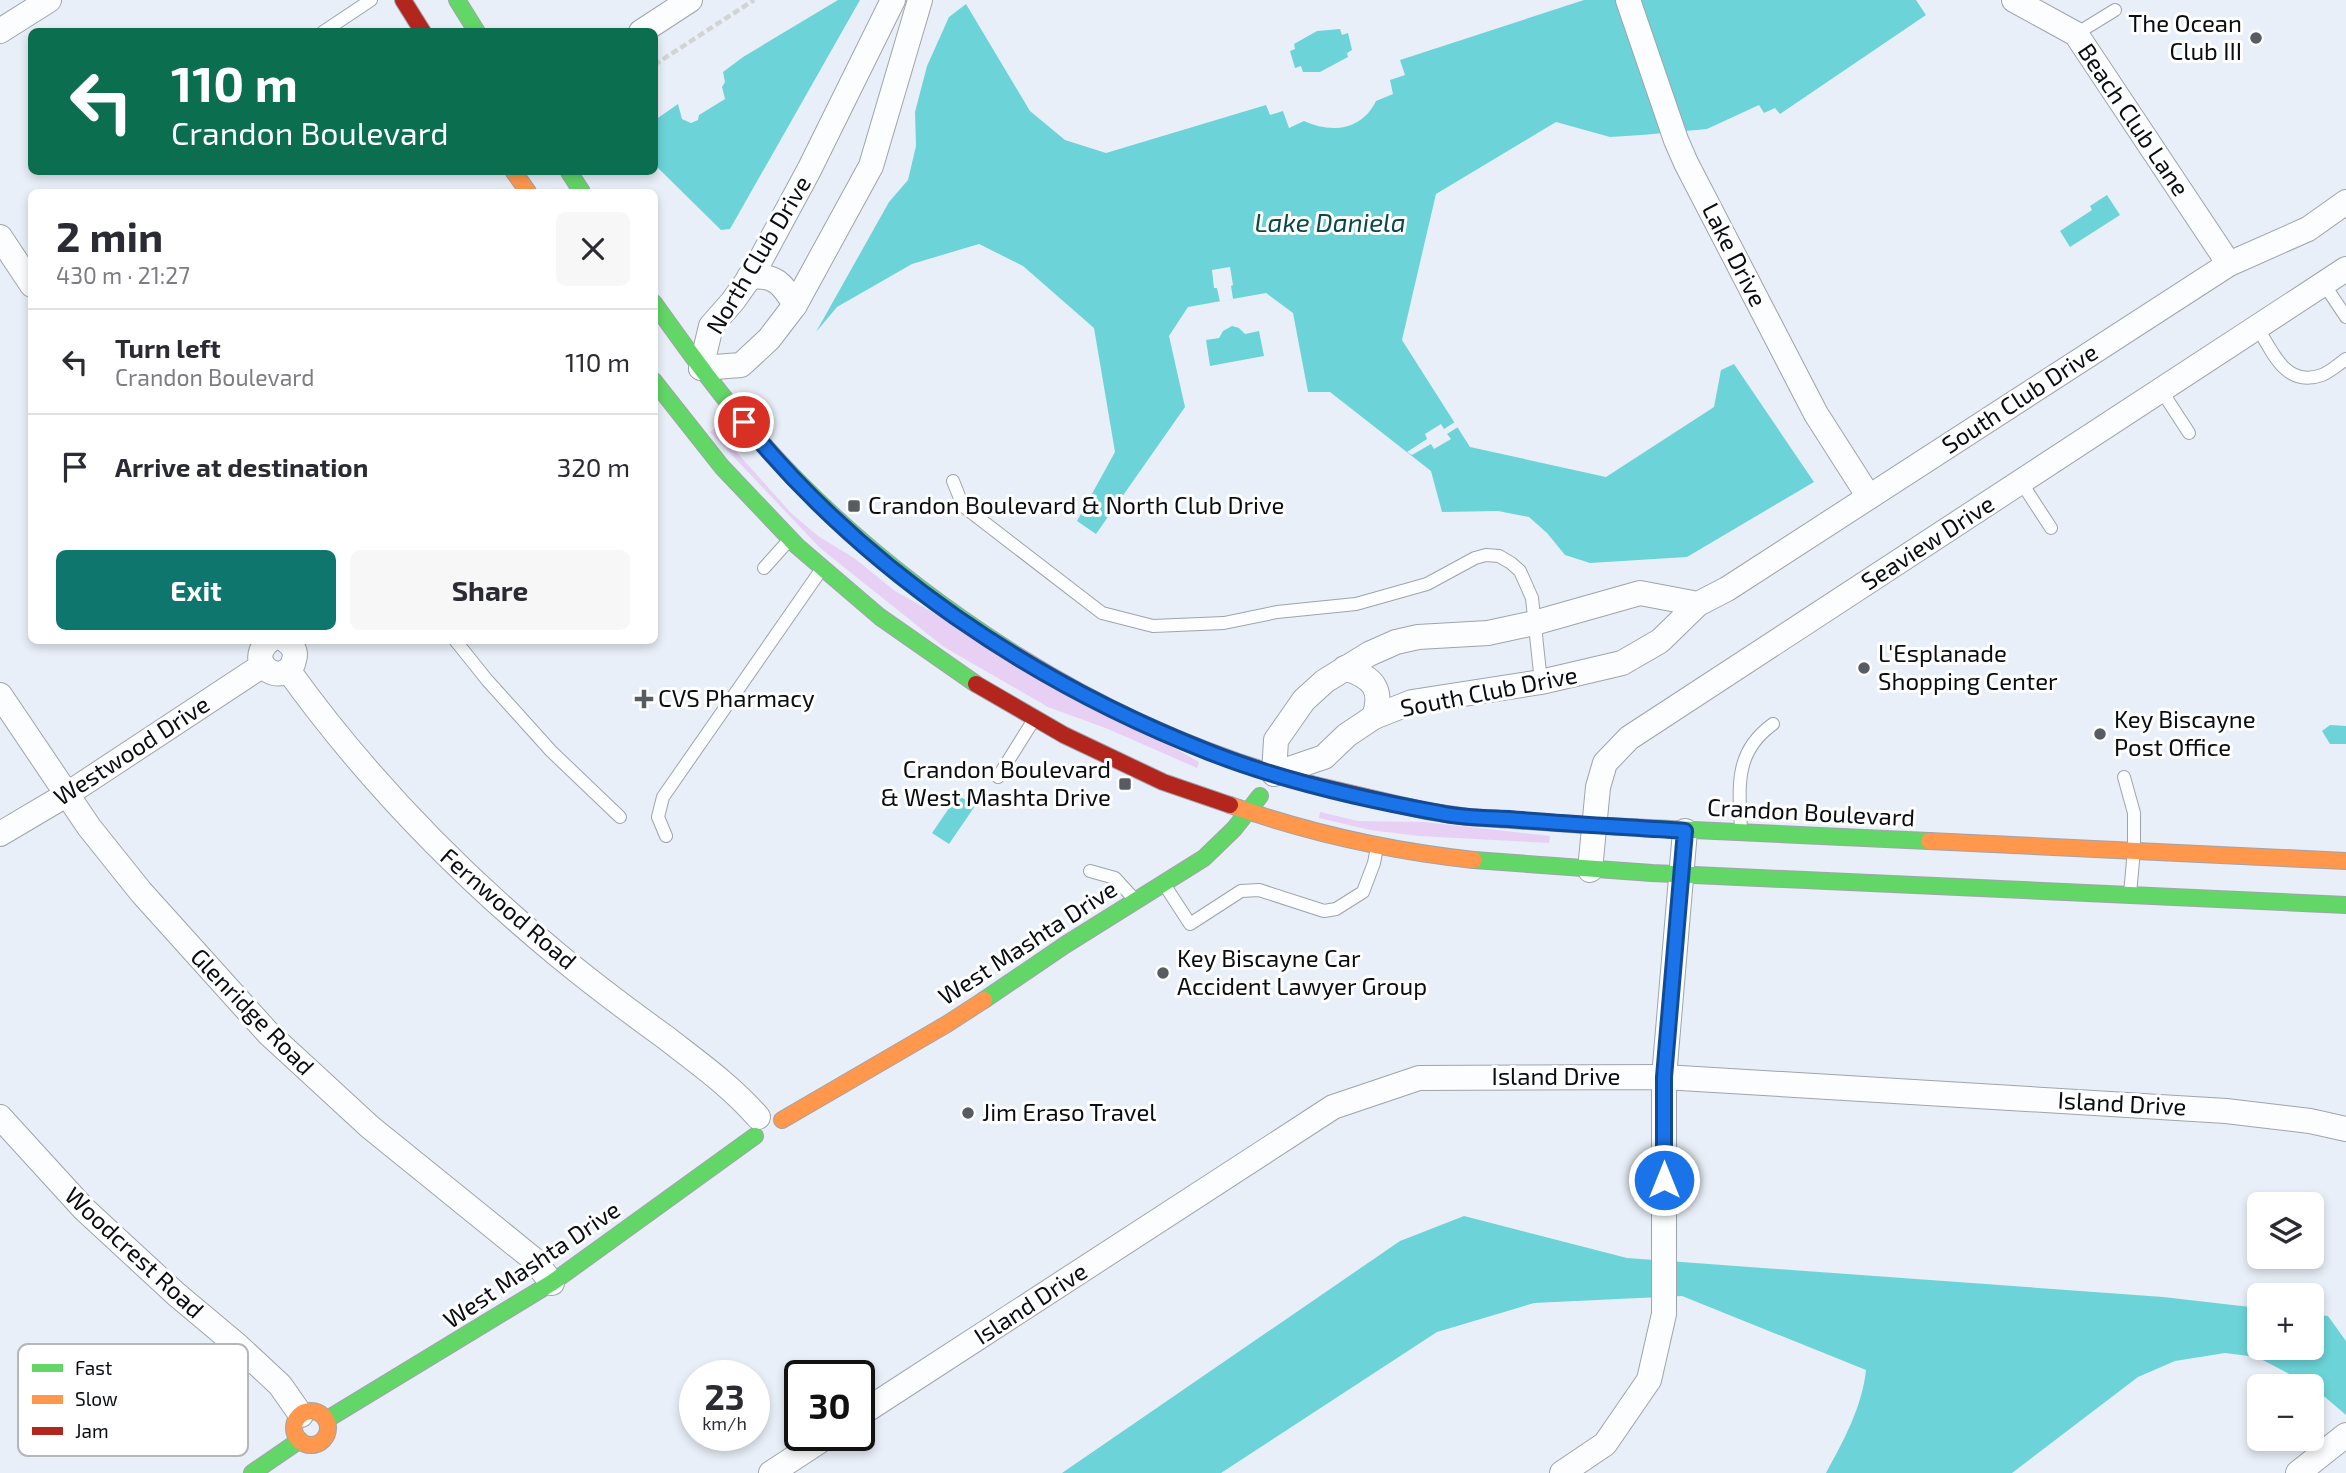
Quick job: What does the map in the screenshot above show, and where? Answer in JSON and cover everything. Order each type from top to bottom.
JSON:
[{"type":"main road","points":[[403,0],[420,28]]},
{"type":"main road","points":[[457,0],[474,28]]},
{"type":"main road","name":"Crandon Boulevard","points":[[658,309],[701,368],[769,453],[864,545],[928,597],[993,643],[1065,685],[1149,727],[1274,774],[1442,814],[1685,831],[2346,861]]},
{"type":"main road","points":[[658,395],[790,539],[894,627],[950,667],[1033,720],[1163,781],[1248,813],[1377,846],[1497,864],[2346,905]]},
{"type":"main road","name":"West Mashta Drive","points":[[326,1420],[552,1283],[769,1130],[947,1024],[1218,848],[1248,813],[1274,774]]},
{"type":"main road","points":[[317,1412],[326,1420],[328,1429],[322,1441],[309,1444],[300,1440],[295,1430],[301,1415],[317,1412]]},
{"type":"main road","points":[[252,1473],[300,1440]]},
{"type":"street","points":[[0,32],[49,0]]},
{"type":"street","points":[[647,28],[690,0]]},
{"type":"street","name":"North Club Drive","points":[[893,0],[809,170],[750,277],[711,326],[701,368],[741,366],[769,338],[794,305],[872,166],[920,0]]},
{"type":"street","name":"Lake Drive","points":[[1628,0],[1676,140],[1816,414],[1869,497]]},
{"type":"street","name":"Beach Club Lane","points":[[2014,0],[2076,34],[2229,264]]},
{"type":"street","name":"South Club Drive","points":[[1274,774],[1324,757],[1347,735],[1374,717],[1412,702],[1541,682],[1622,663],[1660,641],[1698,604],[1727,589],[2229,264],[2308,229],[2346,202]]},
{"type":"street","points":[[0,237],[28,279]]},
{"type":"street","name":"Seaview Drive","points":[[1590,870],[1598,787],[1605,763],[1629,738],[2346,269]]},
{"type":"street","points":[[750,277],[774,279],[786,290],[794,305]]},
{"type":"street","points":[[658,395],[701,368]]},
{"type":"street","points":[[1274,774],[1276,740],[1304,700],[1345,668],[1396,642],[1418,637],[1488,633],[1640,593],[1698,604]]},
{"type":"street","name":"Westwood Drive","points":[[0,834],[66,795],[279,648]]},
{"type":"street","name":"Fernwood Road","points":[[279,648],[342,742],[432,842],[540,940],[737,1094],[769,1130]]},
{"type":"street","points":[[1345,668],[1368,678],[1376,688],[1379,702],[1374,717]]},
{"type":"street","name":"Glenridge Road","points":[[0,695],[89,827],[141,892],[269,1034],[370,1127],[532,1258],[552,1283]]},
{"type":"street","points":[[1562,1473],[1605,1444],[1649,1380],[1664,1314],[1664,1077],[1685,831]]},
{"type":"street","name":"Island Drive","points":[[875,1405],[1333,1107],[1419,1079],[1664,1077],[2225,1111],[2310,1121],[2346,1129]]},
{"type":"street","name":"Woodcrest Road","points":[[0,1117],[84,1209],[176,1294],[236,1344]]},
{"type":"street","name":"Woodcrest Road","points":[[248,1355],[280,1385],[301,1415]]},
{"type":"street","points":[[2298,1473],[2346,1435]]},
{"type":"street","points":[[771,1473],[805,1451]]},
{"type":"lane","points":[[329,28],[371,0]]},
{"type":"lane","points":[[2076,34],[2115,10]]},
{"type":"lane","points":[[2324,284],[2346,317]]},
{"type":"lane","points":[[2257,327],[2286,373],[2297,377],[2322,375],[2346,359]]},
{"type":"lane","points":[[2161,390],[2189,433]]},
{"type":"lane","points":[[953,481],[962,506],[1102,613],[1153,626],[1224,624],[1277,612],[1356,604],[1427,584],[1462,564],[1486,555],[1500,556],[1520,571],[1532,598],[1541,682]]},
{"type":"lane","points":[[2021,482],[2051,528]]},
{"type":"lane","points":[[764,568],[790,539]]},
{"type":"lane","points":[[666,836],[658,817],[663,797],[822,568]]},
{"type":"lane","points":[[459,644],[487,680],[551,751],[620,817]]},
{"type":"lane","points":[[998,777],[1033,720]]},
{"type":"lane","points":[[1741,833],[1739,790],[1742,761],[1753,741],[1773,724]]},
{"type":"lane","points":[[2124,778],[2134,813],[2130,894]]},
{"type":"lane","points":[[1164,883],[1190,924],[1241,891],[1259,890],[1324,911],[1336,909],[1363,892],[1377,846]]},
{"type":"lane","points":[[1090,871],[1115,878],[1135,900]]},
{"type":"path","points":[[658,62],[754,0]]},
{"type":"shaded area","points":[[715,428],[791,513],[818,536],[854,558],[895,591],[1199,762],[1197,768],[1108,729],[1048,707],[944,647],[820,548],[710,432]]},
{"type":"shaded area","points":[[1320,812],[1358,821],[1424,822],[1550,836],[1549,843],[1419,836],[1370,830],[1319,818]]},
{"type":"water","points":[[838,0],[860,0],[730,229],[721,230],[658,168],[658,118],[678,104],[682,119],[691,123],[698,120],[699,115],[725,99],[722,87],[725,82],[723,72],[743,57]]},
{"type":"water","name":"Lake Daniela","points":[[1584,0],[1916,0],[1926,15],[1780,114],[1775,108],[1764,113],[1759,105],[1707,129],[1610,137],[1556,122],[1436,194],[1402,340],[1470,447],[1606,477],[1714,407],[1721,370],[1734,364],[1814,482],[1687,557],[1590,563],[1565,555],[1529,517],[1498,511],[1442,512],[1431,471],[1330,392],[1308,392],[1293,313],[1266,293],[1188,307],[1169,336],[1185,407],[1096,534],[1077,521],[1115,452],[1094,328],[1023,266],[979,244],[912,264],[837,307],[816,332],[889,202],[908,180],[916,146],[915,112],[927,66],[949,17],[966,4],[1030,111],[1065,140],[1106,153],[1266,105],[1270,115],[1283,111],[1289,128],[1304,121],[1325,127],[1345,127],[1363,118],[1376,101],[1393,94],[1390,80],[1405,75],[1400,60]]},
{"type":"water","points":[[1340,29],[1342,35],[1348,33],[1352,50],[1347,53],[1348,57],[1320,72],[1303,72],[1301,66],[1295,68],[1290,51],[1295,49],[1294,44],[1317,31]]},
{"type":"water","points":[[2107,195],[2120,215],[2070,247],[2060,231],[2092,210],[2090,206]]},
{"type":"water","points":[[1232,326],[1245,334],[1259,331],[1264,356],[1210,366],[1206,340],[1219,338],[1223,331]]},
{"type":"water","points":[[2330,725],[2346,726],[2346,744],[2330,744],[2322,731]]},
{"type":"water","points":[[958,795],[975,806],[949,844],[932,833]]},
{"type":"water","points":[[1464,1216],[1627,1258],[2163,1297],[2247,1307],[2247,1356],[2225,1353],[2175,1361],[2138,1377],[2012,1473],[1826,1473],[1846,1436],[1864,1384],[1866,1370],[1682,1296],[1534,1303],[1437,1332],[1221,1473],[1062,1473],[1400,1241]]},
{"type":"water","points":[[2324,1316],[2328,1316],[2346,1341],[2346,1415],[2324,1396],[2324,1374],[2289,1374],[2263,1360],[2324,1360]]},
{"type":"pier","points":[[1230,267],[1233,299],[1220,302],[1217,288],[1214,288],[1212,270]]},
{"type":"pier","points":[[1455,422],[1458,427],[1447,434],[1451,439],[1434,449],[1431,444],[1412,455],[1407,452],[1427,439],[1425,434],[1441,424],[1444,429]]},
{"type":"traffic: fast","points":[[457,0],[474,28]]},
{"type":"traffic: fast","points":[[571,175],[580,189]]},
{"type":"traffic: fast","points":[[658,308],[735,412],[822,505],[916,585],[1018,656]]},
{"type":"traffic: fast","points":[[658,386],[722,467],[797,546],[880,617],[976,684]]},
{"type":"traffic: fast","points":[[984,1000],[1065,945],[1204,858],[1234,829],[1260,796]]},
{"type":"traffic: fast","points":[[1468,817],[1929,841]]},
{"type":"traffic: fast","points":[[1474,860],[1652,873],[2346,905]]},
{"type":"traffic: fast","points":[[326,1420],[553,1282],[755,1136]]},
{"type":"traffic: fast","points":[[252,1473],[300,1440]]},
{"type":"traffic: slow","points":[[516,175],[526,189]]},
{"type":"traffic: slow","points":[[1018,656],[1052,677],[1160,731],[1235,761],[1311,784]]},
{"type":"traffic: slow","points":[[1230,805],[1350,840],[1474,860]]},
{"type":"traffic: slow","points":[[1929,841],[2346,861]]},
{"type":"traffic: slow","points":[[782,1120],[984,1000]]},
{"type":"traffic: slow","points":[[311,1411],[323,1416],[328,1428],[323,1440],[311,1445],[299,1440],[294,1428],[299,1416],[311,1411]]},
{"type":"traffic: jam","points":[[403,0],[420,28]]},
{"type":"traffic: jam","points":[[976,684],[1064,735],[1163,782],[1230,805]]},
{"type":"traffic: jam","points":[[1311,784],[1426,811],[1468,817]]},
{"type":"place","name":"The Ocean Club III","points":[[2256,38]]},
{"type":"place","name":"Crandon Boulevard & North Club Drive","points":[[854,506]]},
{"type":"place","name":"L'Esplanade Shopping Center","points":[[1864,668]]},
{"type":"place","name":"CVS Pharmacy","points":[[644,699]]},
{"type":"place","name":"Key Biscayne Post Office","points":[[2100,734]]},
{"type":"place","name":"Crandon Boulevard & West Mashta Drive","points":[[1125,784]]},
{"type":"place","name":"Key Biscayne Car Accident Lawyer Group","points":[[1163,973]]},
{"type":"place","name":"Jim Eraso Travel","points":[[968,1113]]},
{"type":"route","points":[[744,422],[769,453],[809,494],[864,545],[928,597],[993,643],[1065,685],[1136,721],[1210,752],[1274,774],[1442,814],[1685,831],[1664,1077],[1664,1180]]}]
